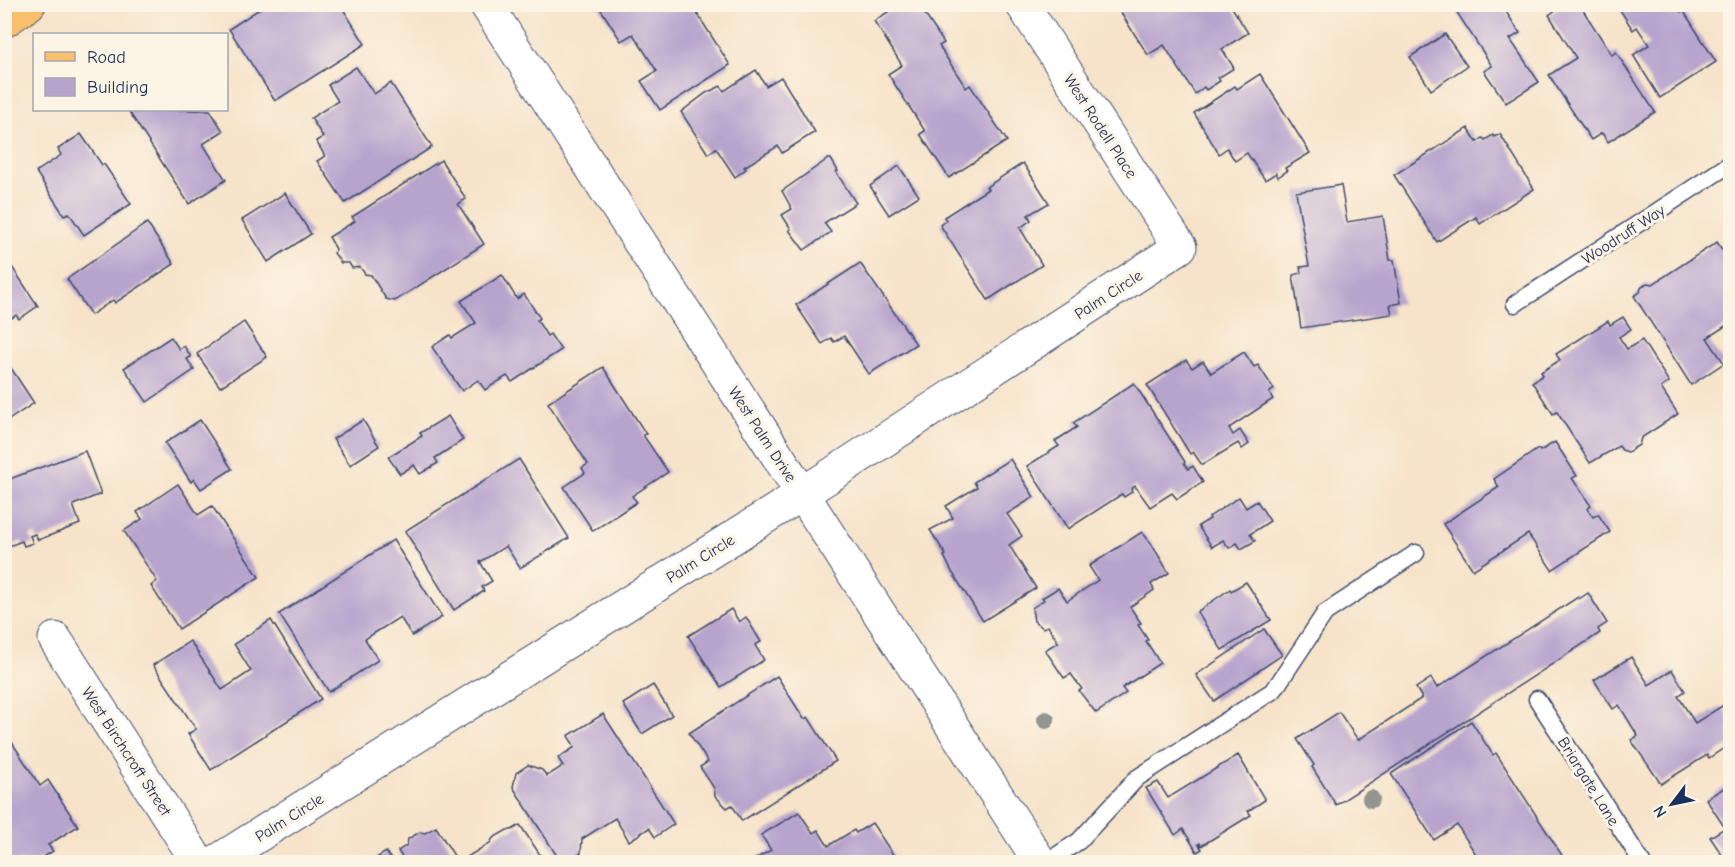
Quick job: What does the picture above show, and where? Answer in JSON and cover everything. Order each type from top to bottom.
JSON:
[{"type":"main road","points":[[4,21],[29,4]]},
{"type":"street","name":"West Palm Drive","points":[[486,4],[1040,862]]},
{"type":"street","name":"West Rodell Place","points":[[1022,4],[1180,247]]},
{"type":"street","name":"Palm Circle","points":[[216,862],[802,494],[1180,247]]},
{"type":"street","name":"West Birchcroft Street","points":[[56,639],[198,862]]},
{"type":"lane","name":"Woodruff Way","points":[[1515,304],[1731,164]]},
{"type":"lane","points":[[1047,862],[1079,841],[1137,778],[1274,690],[1325,613],[1416,553]]},
{"type":"lane","name":"Briargate Lane","points":[[1537,699],[1642,862]]},
{"type":"building","points":[[267,4],[340,4],[365,44],[275,101],[229,29]]},
{"type":"building","points":[[599,4],[691,4],[730,65],[660,110],[641,81],[657,71],[633,34],[621,41]]},
{"type":"building","points":[[900,4],[918,4],[944,43],[939,46],[966,88],[970,85],[1007,141],[949,178],[920,134],[925,131],[888,74],[902,65],[874,21]]},
{"type":"building","points":[[1115,4],[1230,4],[1248,33],[1222,49],[1234,68],[1218,78],[1220,81],[1206,90],[1204,87],[1195,94],[1164,45],[1148,55]]},
{"type":"building","points":[[1459,4],[1501,4],[1520,33],[1510,39],[1539,82],[1506,103],[1484,71],[1492,66],[1454,8]]},
{"type":"building","points":[[1564,4],[1579,4],[1612,55],[1616,52],[1655,112],[1608,142],[1602,133],[1591,140],[1549,75],[1576,58],[1549,15]]},
{"type":"building","points":[[1616,4],[1657,4],[1658,7],[1662,4],[1676,4],[1681,12],[1683,10],[1716,62],[1660,98],[1633,55],[1649,45],[1637,27],[1633,30]]},
{"type":"building","points":[[1445,34],[1467,66],[1431,90],[1410,57]]},
{"type":"building","points":[[356,67],[374,94],[391,83],[432,147],[345,203],[317,161],[325,156],[316,141],[323,137],[311,118],[338,101],[328,85]]},
{"type":"building","points":[[756,70],[766,86],[781,77],[815,132],[782,153],[778,146],[744,167],[746,169],[735,177],[716,148],[708,154],[681,112],[706,93],[721,86],[724,91]]},
{"type":"building","points":[[1260,74],[1310,153],[1285,168],[1287,171],[1278,177],[1276,173],[1265,180],[1247,153],[1235,161],[1227,148],[1219,154],[1194,113],[1235,86],[1237,89]]},
{"type":"building","points":[[129,111],[211,111],[223,131],[203,144],[226,180],[189,204]]},
{"type":"building","points":[[1468,128],[1477,142],[1483,138],[1485,140],[1500,134],[1534,189],[1480,224],[1476,217],[1437,242],[1394,175]]},
{"type":"building","points":[[81,134],[131,204],[84,235],[69,213],[64,215],[36,172],[61,155],[58,149]]},
{"type":"building","points":[[831,159],[838,171],[836,172],[856,203],[824,223],[831,232],[804,250],[789,230],[791,229],[782,215],[792,209],[782,191]]},
{"type":"building","points":[[441,160],[466,199],[458,204],[484,244],[395,301],[386,299],[371,275],[365,274],[360,267],[352,268],[349,263],[341,263],[334,253],[336,249],[329,237],[355,221],[352,217]]},
{"type":"building","points":[[1023,163],[1049,203],[1028,215],[1031,220],[1020,228],[1042,265],[988,300],[940,225],[946,220],[944,217]]},
{"type":"building","points":[[899,166],[919,196],[889,215],[870,186]]},
{"type":"building","points":[[1341,185],[1347,222],[1383,216],[1390,260],[1394,260],[1401,303],[1390,305],[1392,314],[1301,328],[1293,275],[1301,273],[1300,267],[1309,266],[1296,192]]},
{"type":"building","points":[[285,193],[311,234],[268,262],[242,220]]},
{"type":"building","points":[[147,223],[174,264],[115,303],[113,300],[91,315],[67,279]]},
{"type":"building","points":[[1717,242],[1730,262],[1730,323],[1707,338],[1724,363],[1691,385],[1634,296],[1647,283],[1653,284]]},
{"type":"building","points":[[4,255],[38,306],[19,319],[16,315],[12,318],[10,315],[4,318]]},
{"type":"building","points":[[860,263],[916,344],[869,374],[844,336],[834,342],[831,338],[822,344],[796,305]]},
{"type":"building","points":[[502,275],[517,299],[524,294],[540,318],[537,320],[547,336],[550,334],[561,350],[512,382],[507,376],[485,390],[478,380],[462,391],[432,347],[450,335],[452,338],[476,323],[461,301]]},
{"type":"building","points":[[1623,317],[1631,329],[1619,337],[1627,349],[1642,340],[1669,382],[1661,388],[1678,414],[1641,438],[1639,445],[1628,452],[1619,446],[1590,463],[1557,412],[1553,414],[1532,382],[1543,375],[1541,372],[1560,360],[1556,354],[1608,321],[1610,325]]},
{"type":"building","points":[[244,322],[267,357],[220,387],[197,354]]},
{"type":"building","points":[[171,337],[179,349],[184,346],[191,357],[187,359],[194,370],[147,402],[124,368]]},
{"type":"building","points":[[1244,352],[1254,367],[1258,365],[1274,389],[1269,393],[1273,399],[1229,428],[1233,435],[1240,430],[1249,444],[1242,449],[1238,443],[1202,465],[1193,452],[1190,454],[1147,385],[1186,360],[1192,368],[1203,361],[1211,373]]},
{"type":"building","points":[[603,367],[668,472],[632,496],[637,502],[593,531],[564,487],[585,473],[582,468],[588,464],[548,403]]},
{"type":"building","points":[[11,368],[34,403],[4,423],[4,373]]},
{"type":"building","points":[[1134,383],[1188,469],[1193,466],[1203,482],[1177,499],[1172,493],[1150,507],[1135,486],[1131,489],[1132,492],[1124,497],[1122,494],[1068,529],[1027,466],[1059,446],[1055,441],[1077,427],[1073,423]]},
{"type":"building","points":[[448,416],[463,440],[435,458],[438,463],[420,474],[414,465],[400,474],[388,457],[422,436],[420,433]]},
{"type":"building","points":[[200,420],[232,469],[201,489],[194,479],[191,482],[165,443]]},
{"type":"building","points":[[363,420],[379,446],[350,465],[333,439]]},
{"type":"building","points":[[1555,442],[1577,476],[1572,478],[1591,506],[1587,509],[1593,517],[1598,514],[1610,532],[1552,570],[1528,534],[1473,570],[1443,524],[1499,487],[1494,479],[1538,449],[1540,451]]},
{"type":"building","points":[[85,451],[101,494],[73,505],[80,524],[38,540],[35,534],[30,536],[33,543],[24,546],[22,541],[4,548],[4,481]]},
{"type":"building","points":[[519,459],[569,538],[520,568],[506,546],[480,562],[492,581],[482,587],[484,591],[454,610],[405,531]]},
{"type":"building","points":[[1010,459],[1034,497],[1007,514],[1022,536],[1009,545],[1036,588],[983,621],[952,572],[944,556],[946,555],[930,530],[953,518],[946,506],[977,487],[974,482]]},
{"type":"building","points":[[178,484],[198,515],[212,506],[259,577],[179,629],[151,586],[157,581],[124,531],[142,519],[137,512]]},
{"type":"building","points":[[1239,497],[1246,508],[1257,501],[1270,521],[1250,534],[1255,541],[1241,549],[1237,543],[1229,548],[1223,540],[1212,547],[1198,526]]},
{"type":"building","points":[[1142,532],[1169,573],[1151,584],[1154,590],[1130,607],[1141,623],[1138,625],[1160,663],[1122,688],[1126,693],[1096,713],[1079,691],[1082,689],[1071,674],[1064,678],[1045,650],[1058,642],[1048,626],[1043,628],[1034,621],[1032,608],[1044,600],[1042,598],[1058,588],[1067,601],[1098,580],[1089,566]]},
{"type":"building","points":[[393,540],[442,617],[412,636],[400,617],[365,639],[378,660],[329,692],[279,614]]},
{"type":"building","points":[[1246,582],[1271,620],[1222,650],[1197,612],[1230,589],[1231,591]]},
{"type":"building","points":[[1588,593],[1607,623],[1598,629],[1600,633],[1336,805],[1297,739],[1339,712],[1358,740],[1422,698],[1416,688],[1431,678],[1437,688],[1578,597],[1579,599]]},
{"type":"building","points":[[731,609],[739,622],[746,617],[761,642],[755,645],[764,660],[721,687],[688,636]]},
{"type":"building","points":[[271,620],[321,699],[211,770],[188,734],[196,729],[153,665],[190,641],[222,690],[251,671],[234,644]]},
{"type":"building","points":[[1264,629],[1282,655],[1214,701],[1196,675]]},
{"type":"building","points":[[1631,657],[1649,685],[1672,670],[1685,691],[1678,696],[1695,723],[1722,706],[1730,719],[1730,744],[1709,758],[1707,755],[1661,784],[1631,740],[1638,736],[1619,705],[1613,709],[1594,680]]},
{"type":"building","points":[[777,676],[804,719],[808,717],[836,761],[742,821],[732,805],[727,808],[715,796],[714,788],[700,767],[708,762],[689,733]]},
{"type":"building","points":[[653,685],[672,715],[642,734],[623,704]]},
{"type":"building","points":[[603,714],[674,824],[655,837],[649,828],[629,841],[615,818],[582,839],[581,853],[570,860],[557,856],[513,787],[516,773],[528,765],[542,770],[547,776],[563,766],[558,758],[575,747],[568,736]]},
{"type":"building","points":[[1471,721],[1493,755],[1496,753],[1565,860],[1561,862],[1481,862],[1457,825],[1434,840],[1391,774]]},
{"type":"building","points":[[4,730],[40,786],[48,780],[78,826],[48,845],[53,851],[36,862],[4,862]]},
{"type":"building","points":[[1238,755],[1265,800],[1248,811],[1251,815],[1201,846],[1200,843],[1198,844],[1202,849],[1197,852],[1183,829],[1175,835],[1146,788],[1158,782],[1168,798]]},
{"type":"building","points":[[1730,784],[1730,862],[1726,857],[1724,858],[1710,837],[1725,828],[1706,799]]},
{"type":"building","points":[[799,812],[813,833],[818,830],[828,846],[854,830],[856,833],[872,823],[896,859],[890,862],[750,862],[771,850],[761,835]]},
{"type":"building","points":[[520,825],[545,862],[459,862],[490,843],[493,838]]},
{"type":"building","points":[[436,827],[458,862],[405,862],[398,851],[407,845],[408,839]]},
{"type":"building","points":[[386,852],[393,862],[370,862]]}]
